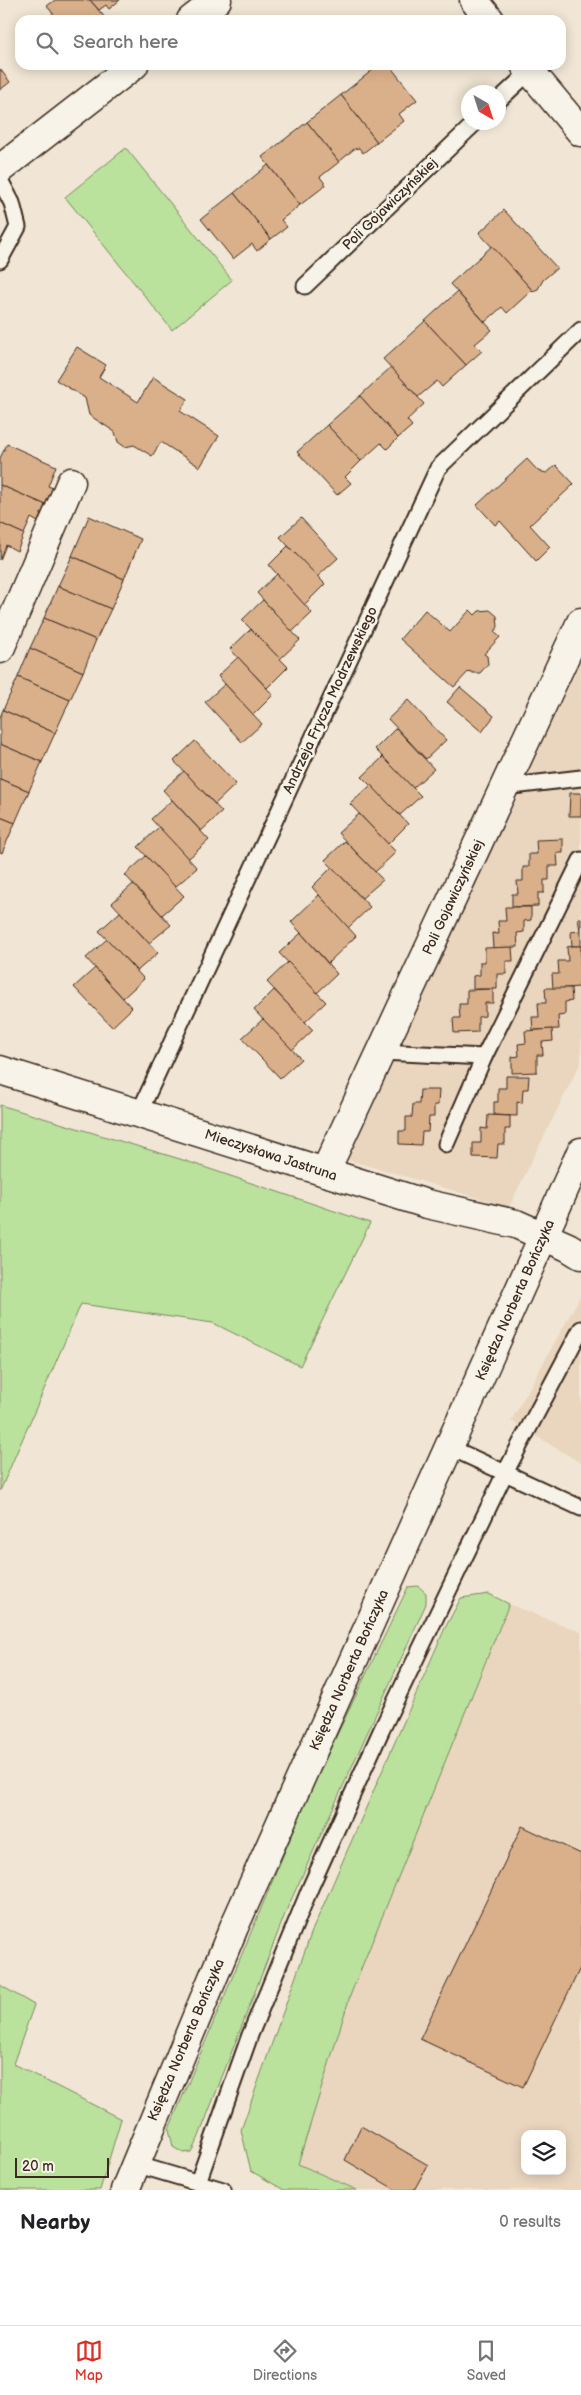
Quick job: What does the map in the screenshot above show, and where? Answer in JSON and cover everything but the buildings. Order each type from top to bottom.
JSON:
[{"type":"street","points":[[198,15],[217,0]]},
{"type":"street","points":[[474,0],[486,15]]},
{"type":"street","points":[[0,169],[128,70]]},
{"type":"street","points":[[529,70],[581,132]]},
{"type":"street","points":[[0,649],[71,482]]},
{"type":"street","name":"Poli Gojawiczyńskiej","points":[[325,1172],[581,622]]},
{"type":"street","name":"Mieczysława Jastruna","points":[[0,1070],[427,1204],[498,1219],[544,1235],[581,1255]]},
{"type":"street","name":"Księdza Norberta Bończyka","points":[[125,2190],[238,1919],[581,1152]]},
{"type":"lane","points":[[506,92],[525,70]]},
{"type":"lane","name":"Poli Gojawiczyńskiej","points":[[305,286],[468,130]]},
{"type":"lane","points":[[0,180],[12,202],[18,227],[0,260]]},
{"type":"lane","name":"Andrzeja Frycza Modrzewskiego","points":[[139,1113],[438,468],[581,330]]},
{"type":"lane","points":[[504,787],[581,778]]},
{"type":"lane","points":[[446,1144],[484,1057],[581,860]]},
{"type":"lane","points":[[381,1052],[484,1057]]},
{"type":"lane","points":[[198,2182],[250,2035],[311,1886],[381,1731],[505,1473],[581,1329]]},
{"type":"lane","points":[[449,1447],[581,1508]]},
{"type":"lane","points":[[135,2164],[224,2190]]},
{"type":"shaded area","points":[[581,661],[581,1062],[509,1207],[345,1159]]},
{"type":"shaded area","points":[[581,1295],[581,1463],[511,1421]]},
{"type":"shaded area","points":[[509,1604],[581,1632],[581,2190],[357,2190],[298,2164],[350,1996]]},
{"type":"green space","points":[[126,148],[232,280],[172,330],[65,197]]},
{"type":"green space","points":[[0,1105],[180,1159],[370,1223],[300,1366],[213,1323],[81,1304],[0,1491]]},
{"type":"green space","points":[[418,1586],[426,1593],[426,1604],[287,1909],[198,2139],[191,2152],[183,2153],[173,2147],[169,2129],[310,1791],[408,1587]]},
{"type":"green space","points":[[489,1594],[509,1604],[350,1996],[298,2164],[357,2190],[284,2190],[251,2171],[241,2130],[312,1931],[445,1628],[461,1598]]},
{"type":"green space","points":[[0,1985],[34,2005],[13,2064],[121,2119],[100,2190],[0,2190]]}]
